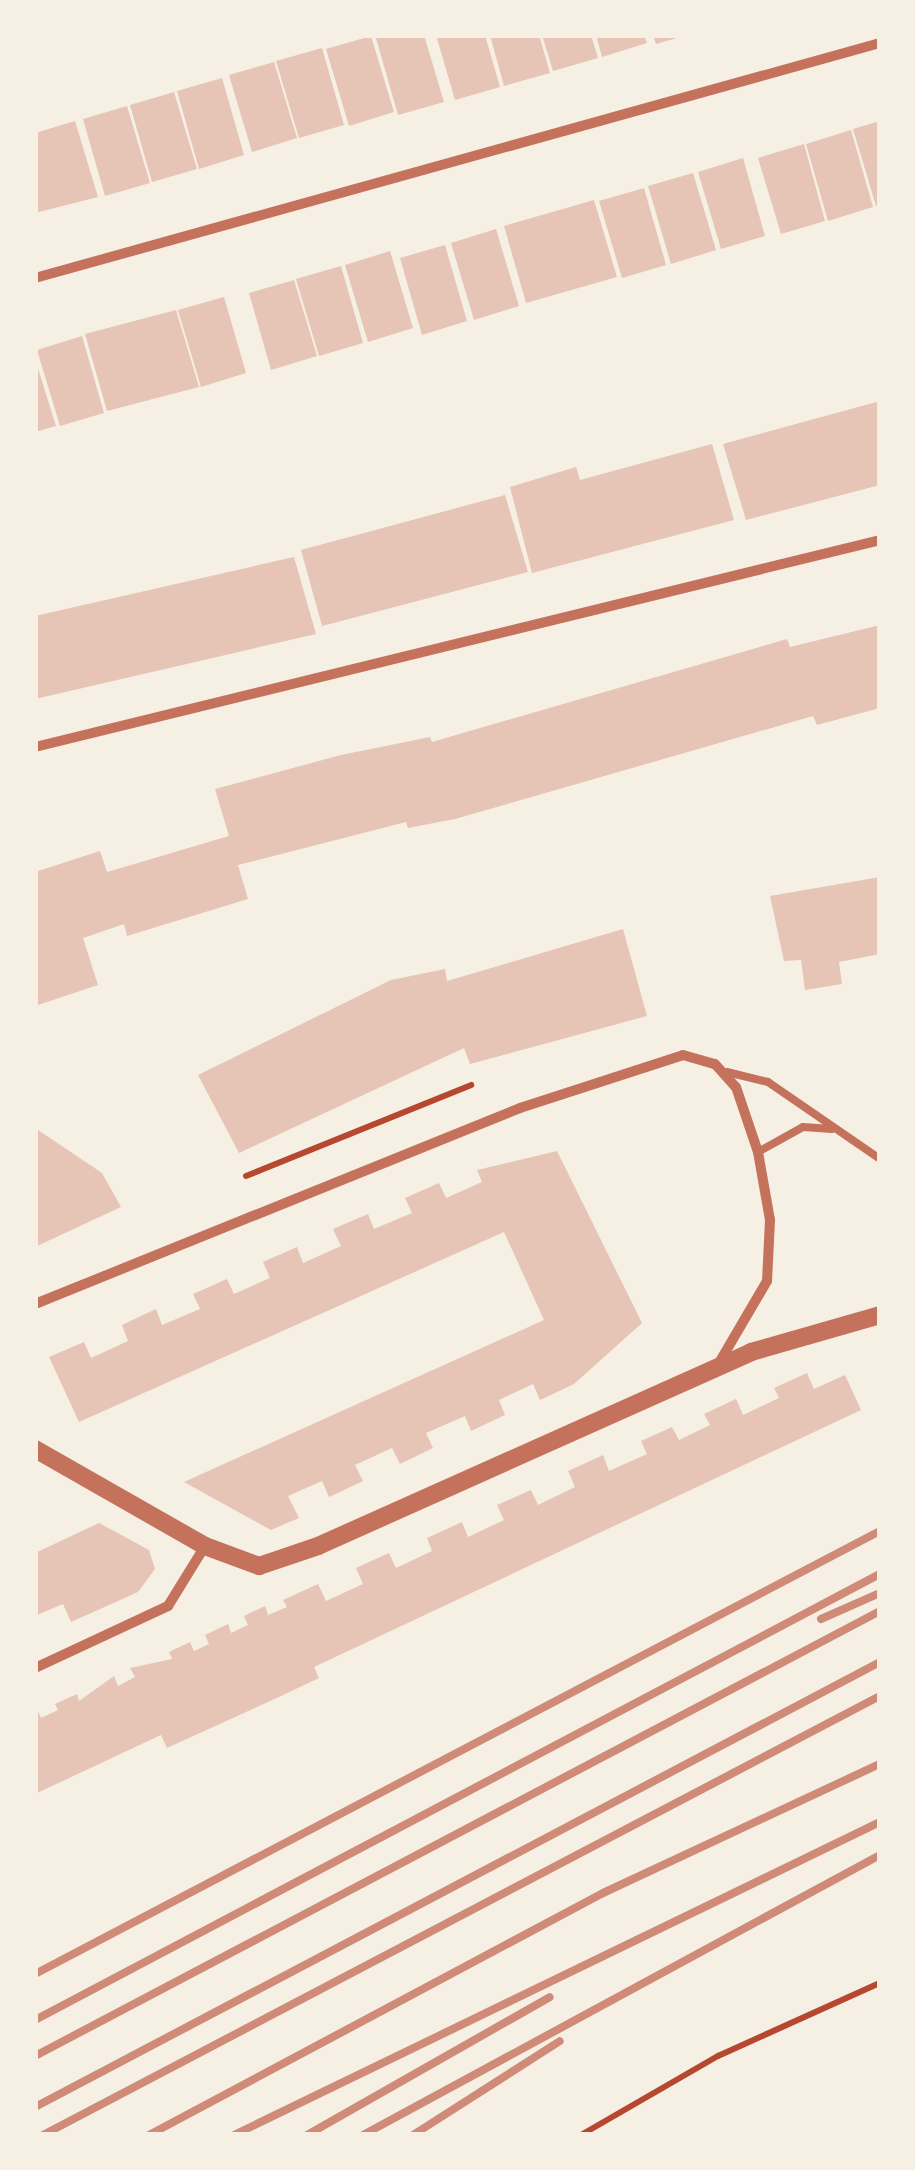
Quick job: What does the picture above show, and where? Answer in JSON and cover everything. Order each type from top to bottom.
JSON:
[{"type":"street","points":[[35,278],[880,44]]},
{"type":"street","points":[[35,746],[880,540]]},
{"type":"street","points":[[35,1304],[520,1108],[683,1054],[727,1072],[758,1152],[772,1240],[767,1281],[750,1320],[704,1374]]},
{"type":"street","points":[[35,1449],[206,1546],[242,1562],[275,1564],[778,1343],[880,1315]]},
{"type":"street","points":[[35,1668],[168,1606],[206,1546]]},
{"type":"lane","points":[[727,1072],[768,1082],[880,1159]]},
{"type":"lane","points":[[758,1152],[803,1126],[845,1135]]},
{"type":"path","points":[[582,2135],[732,2048],[880,1983]]},
{"type":"building","points":[[424,35],[444,102],[398,115],[376,38]]},
{"type":"building","points":[[436,35],[485,35],[500,87],[455,100]]},
{"type":"building","points":[[490,35],[539,35],[550,73],[504,86]]},
{"type":"building","points":[[542,35],[591,35],[598,58],[553,71]]},
{"type":"building","points":[[596,35],[644,35],[647,43],[602,57]]},
{"type":"building","points":[[653,35],[683,35],[684,36],[656,44]]},
{"type":"building","points":[[371,36],[394,112],[349,126],[326,49]]},
{"type":"building","points":[[322,48],[344,125],[299,138],[276,61]]},
{"type":"building","points":[[274,62],[297,138],[252,152],[229,75]]},
{"type":"building","points":[[222,78],[244,155],[199,169],[177,91]]},
{"type":"building","points":[[174,92],[197,169],[152,182],[130,105]]},
{"type":"building","points":[[127,106],[150,183],[105,196],[83,119]]},
{"type":"building","points":[[75,121],[98,197],[35,213],[35,133]]},
{"type":"building","points":[[880,121],[880,204],[876,206],[853,129]]},
{"type":"building","points":[[851,130],[873,207],[828,221],[806,144]]},
{"type":"building","points":[[804,144],[825,221],[781,234],[758,158]]},
{"type":"building","points":[[743,158],[765,236],[721,249],[698,172]]},
{"type":"building","points":[[693,173],[716,250],[671,264],[648,186]]},
{"type":"building","points":[[644,188],[666,265],[622,278],[599,201]]},
{"type":"building","points":[[594,200],[617,277],[526,303],[504,226]]},
{"type":"building","points":[[496,229],[519,306],[474,320],[451,243]]},
{"type":"building","points":[[445,245],[467,321],[422,335],[400,258]]},
{"type":"building","points":[[390,251],[413,328],[368,342],[345,265]]},
{"type":"building","points":[[341,266],[363,343],[319,356],[296,279]]},
{"type":"building","points":[[294,280],[317,356],[271,370],[249,293]]},
{"type":"building","points":[[224,297],[246,373],[201,387],[178,310]]},
{"type":"building","points":[[176,310],[199,387],[107,411],[85,334]]},
{"type":"building","points":[[82,336],[104,413],[60,426],[37,350]]},
{"type":"building","points":[[35,359],[56,426],[35,432]]},
{"type":"building","points":[[880,401],[880,485],[746,520],[723,444]]},
{"type":"building","points":[[712,444],[734,520],[532,573],[510,487],[576,467],[580,480]]},
{"type":"building","points":[[505,495],[528,572],[322,626],[301,550]]},
{"type":"building","points":[[294,557],[316,634],[35,699],[35,616]]},
{"type":"building","points":[[880,625],[880,708],[817,725],[813,716],[455,819],[408,828],[406,822],[238,865],[248,899],[127,936],[124,924],[83,938],[98,985],[35,1006],[35,872],[100,851],[107,872],[229,836],[215,789],[341,755],[430,737],[432,742],[787,639],[790,647]]},
{"type":"building","points":[[880,877],[880,954],[839,962],[842,984],[805,990],[801,960],[784,961],[770,896]]},
{"type":"building","points":[[623,929],[647,1016],[470,1064],[464,1048],[239,1153],[198,1075],[391,980],[445,969],[447,981]]},
{"type":"building","points":[[35,1128],[102,1173],[121,1207],[35,1247]]},
{"type":"building","points":[[557,1151],[642,1323],[574,1384],[540,1400],[533,1384],[499,1400],[505,1415],[471,1431],[465,1416],[426,1433],[433,1448],[400,1464],[392,1448],[355,1465],[363,1481],[329,1497],[322,1481],[288,1496],[299,1518],[271,1530],[184,1482],[544,1320],[504,1232],[79,1422],[49,1357],[84,1342],[91,1358],[128,1341],[122,1325],[156,1309],[162,1325],[200,1309],[193,1294],[227,1279],[234,1294],[270,1278],[263,1262],[297,1247],[303,1263],[341,1246],[333,1229],[368,1214],[374,1229],[412,1213],[405,1198],[439,1183],[446,1198],[482,1182],[477,1170]]},
{"type":"building","points":[[807,1373],[814,1389],[845,1375],[861,1410],[314,1667],[319,1678],[281,1696],[167,1748],[161,1735],[35,1794],[35,1704],[41,1718],[58,1710],[55,1704],[77,1694],[79,1701],[114,1676],[118,1686],[135,1677],[130,1668],[172,1659],[169,1652],[190,1642],[194,1651],[209,1644],[205,1635],[228,1624],[231,1633],[248,1625],[244,1616],[265,1606],[268,1615],[287,1607],[283,1600],[318,1584],[326,1601],[363,1584],[356,1568],[389,1553],[396,1568],[432,1551],[427,1538],[462,1522],[468,1537],[504,1520],[497,1505],[531,1490],[538,1505],[575,1487],[568,1471],[603,1455],[609,1471],[647,1454],[641,1441],[672,1427],[679,1440],[710,1425],[704,1414],[736,1399],[743,1415],[779,1398],[774,1388]]},
{"type":"building","points":[[99,1523],[149,1550],[155,1569],[138,1592],[71,1622],[63,1604],[35,1616],[35,1553]]},
{"type":"railway","points":[[35,1974],[880,1531]]},
{"type":"railway","points":[[35,2020],[880,1574]]},
{"type":"railway","points":[[821,1619],[880,1593]]},
{"type":"railway","points":[[35,2056],[880,1611]]},
{"type":"railway","points":[[35,2107],[880,1662]]},
{"type":"railway","points":[[43,2135],[880,1696]]},
{"type":"railway","points":[[149,2135],[603,1893],[880,1764]]},
{"type":"railway","points":[[234,2135],[880,1822]]},
{"type":"railway","points":[[363,2135],[880,1855]]},
{"type":"railway","points":[[307,2135],[550,1997]]},
{"type":"railway","points":[[413,2135],[560,2041]]}]
